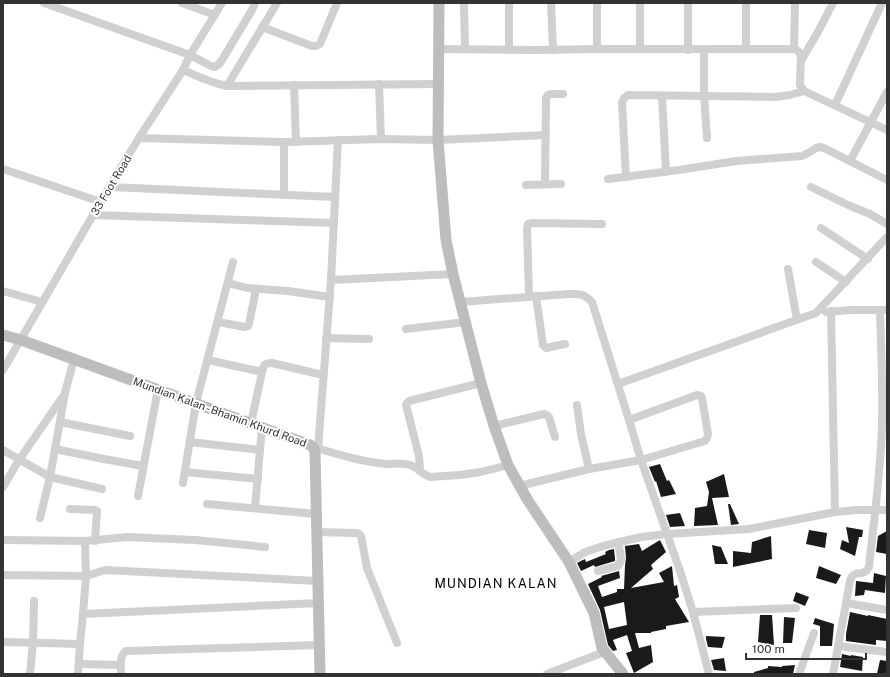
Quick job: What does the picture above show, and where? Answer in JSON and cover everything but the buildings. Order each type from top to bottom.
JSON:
[{"type":"street","points":[[44,3],[190,55],[215,67],[219,64],[255,3]]},
{"type":"street","points":[[182,3],[215,16]]},
{"type":"street","name":"33 Foot Road","points":[[3,370],[138,138],[182,70],[222,3]]},
{"type":"street","points":[[227,86],[277,3]]},
{"type":"street","points":[[262,27],[312,46],[316,46],[320,44],[337,3]]},
{"type":"street","points":[[439,3],[438,140],[446,240],[453,274],[481,383],[508,465],[519,486],[569,562],[594,613],[600,645],[604,652],[623,674]]},
{"type":"street","points":[[464,3],[465,49]]},
{"type":"street","points":[[509,3],[509,50]]},
{"type":"street","points":[[551,3],[553,50]]},
{"type":"street","points":[[597,3],[597,49]]},
{"type":"street","points":[[640,3],[640,49]]},
{"type":"street","points":[[688,3],[688,50]]},
{"type":"street","points":[[746,3],[746,49]]},
{"type":"street","points":[[794,49],[795,3]]},
{"type":"street","points":[[833,3],[802,59],[800,84],[804,91],[887,130]]},
{"type":"street","points":[[835,105],[882,3]]},
{"type":"street","points":[[438,49],[794,49],[798,51],[802,59]]},
{"type":"street","points":[[704,50],[704,95],[707,138]]},
{"type":"street","points":[[182,70],[208,81],[227,86],[438,84]]},
{"type":"street","points":[[379,84],[380,139]]},
{"type":"street","points":[[294,85],[296,142]]},
{"type":"street","points":[[626,177],[622,103],[624,98],[628,95],[775,97],[804,91]]},
{"type":"street","points":[[850,161],[887,92]]},
{"type":"street","points":[[545,184],[546,98],[551,94],[563,94]]},
{"type":"street","points":[[662,96],[666,172]]},
{"type":"street","points":[[138,138],[296,142],[380,139],[438,140],[546,135]]},
{"type":"street","points":[[338,140],[330,297],[315,448],[366,461],[387,464],[406,464],[415,467],[426,476],[430,477],[460,476],[508,465]]},
{"type":"street","points":[[284,142],[284,195]]},
{"type":"street","points":[[608,179],[736,161],[802,156],[819,147],[824,148],[887,180]]},
{"type":"street","points":[[3,170],[101,202]]},
{"type":"street","points":[[526,185],[561,184]]},
{"type":"street","points":[[110,187],[335,197]]},
{"type":"street","points":[[811,187],[870,214],[887,224]]},
{"type":"street","points":[[93,215],[334,223]]},
{"type":"street","points":[[565,344],[546,348],[543,345],[532,296],[527,228],[528,224],[602,224]]},
{"type":"street","points":[[821,228],[868,259]]},
{"type":"street","points":[[816,313],[887,237]]},
{"type":"street","points":[[183,483],[196,403],[233,262]]},
{"type":"street","points":[[816,262],[846,282]]},
{"type":"street","points":[[788,269],[797,320]]},
{"type":"street","points":[[331,280],[453,274]]},
{"type":"street","points":[[228,283],[247,288],[288,291],[330,297]]},
{"type":"street","points":[[218,322],[244,327],[248,326],[256,289]]},
{"type":"street","points":[[3,291],[42,302]]},
{"type":"street","points":[[460,302],[578,294],[586,296],[592,302],[630,420],[641,460],[693,612],[709,674]]},
{"type":"street","points":[[618,384],[816,313],[851,310],[883,310],[882,424],[879,478],[869,567],[864,573],[854,574],[852,577],[833,674]]},
{"type":"street","points":[[831,311],[835,512]]},
{"type":"street","points":[[406,329],[466,322]]},
{"type":"street","name":"Mundian Kalan - Bhamin Khurd Road","points":[[3,335],[21,340],[158,389],[315,448],[320,674]]},
{"type":"street","points":[[326,338],[369,339]]},
{"type":"street","points":[[40,518],[50,477],[65,393],[74,359]]},
{"type":"street","points":[[208,360],[262,372]]},
{"type":"street","points":[[251,423],[265,364],[272,363],[323,375]]},
{"type":"street","points":[[420,470],[419,456],[406,406],[407,403],[409,401],[481,383]]},
{"type":"street","points":[[138,496],[158,389]]},
{"type":"street","points":[[3,487],[19,460],[65,393]]},
{"type":"street","points":[[519,486],[589,469],[641,460],[705,441],[708,434],[702,398],[701,396],[697,395],[630,420]]},
{"type":"street","points":[[577,405],[581,434],[589,469]]},
{"type":"street","points":[[494,426],[544,414],[549,417],[555,438]]},
{"type":"street","points":[[60,422],[130,436]]},
{"type":"street","points":[[255,508],[262,427]]},
{"type":"street","points":[[190,442],[260,450]]},
{"type":"street","points":[[55,449],[99,459],[143,466]]},
{"type":"street","points":[[3,450],[50,477],[102,489]]},
{"type":"street","points":[[185,472],[258,479]]},
{"type":"street","points":[[207,504],[316,514]]},
{"type":"street","points":[[70,508],[97,511],[95,541]]},
{"type":"street","points":[[569,562],[585,552],[641,537],[749,529],[835,512],[887,510]]},
{"type":"street","points":[[316,532],[356,533],[361,536],[367,568],[398,643]]},
{"type":"street","points":[[3,540],[85,542],[127,537],[194,540],[265,547]]},
{"type":"street","points":[[78,674],[86,576],[85,542]]},
{"type":"street","points":[[598,570],[618,566],[621,559],[618,542]]},
{"type":"street","points":[[3,575],[86,576],[105,570],[317,581]]},
{"type":"street","points":[[30,674],[33,643],[34,601]]},
{"type":"street","points":[[83,614],[318,603]]},
{"type":"street","points":[[846,603],[887,610]]},
{"type":"street","points":[[693,612],[796,608]]},
{"type":"street","points":[[799,674],[814,633]]},
{"type":"street","points":[[3,642],[80,644]]},
{"type":"street","points":[[121,674],[120,665],[122,653],[126,651],[319,645]]},
{"type":"street","points":[[838,646],[887,652]]},
{"type":"street","points":[[548,674],[604,652]]},
{"type":"street","points":[[78,664],[120,665]]},
{"type":"district","name":"MUNDIAN KALAN","points":[[496,583]]}]
